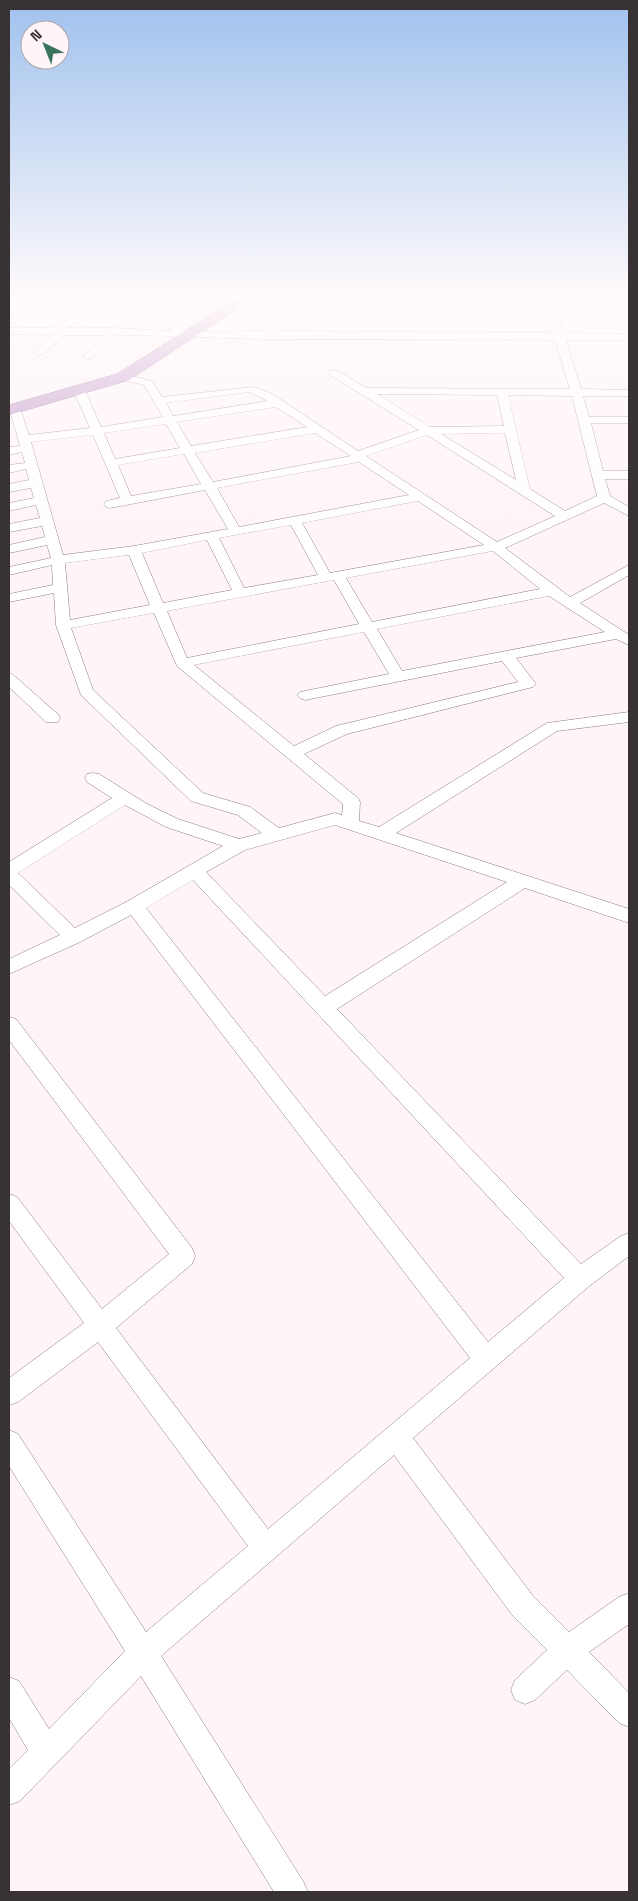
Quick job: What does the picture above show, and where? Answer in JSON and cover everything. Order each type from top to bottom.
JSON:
[{"type":"highway","points":[[12,408],[100,384]]},
{"type":"street","points":[[148,384],[235,530]]},
{"type":"street","points":[[351,384],[564,516]]},
{"type":"street","points":[[574,384],[604,498],[629,512]]},
{"type":"street","points":[[158,401],[250,389],[266,395],[496,547],[551,591],[624,637]]},
{"type":"street","points":[[79,390],[126,501]]},
{"type":"street","points":[[364,391],[629,393]]},
{"type":"street","points":[[502,392],[524,490]]},
{"type":"street","points":[[9,451],[25,444],[96,431],[279,403]]},
{"type":"street","points":[[12,408],[25,444],[58,560],[63,625],[86,692],[197,796],[244,811],[275,834]]},
{"type":"street","points":[[584,420],[629,420]]},
{"type":"street","points":[[110,462],[318,429]]},
{"type":"street","points":[[110,504],[360,457],[429,431],[511,429]]},
{"type":"street","points":[[9,469],[31,465]]},
{"type":"street","points":[[598,475],[629,475]]},
{"type":"street","points":[[9,488],[36,482]]},
{"type":"street","points":[[9,571],[58,560],[134,550],[420,497]]},
{"type":"street","points":[[63,625],[496,547],[604,498]]},
{"type":"street","points":[[9,507],[41,500]]},
{"type":"street","points":[[294,519],[368,627],[398,677]]},
{"type":"street","points":[[9,528],[47,521]]},
{"type":"street","points":[[211,535],[240,593]]},
{"type":"street","points":[[9,549],[52,540]]},
{"type":"street","points":[[134,550],[182,663],[352,802],[350,824]]},
{"type":"street","points":[[570,603],[629,569]]},
{"type":"street","points":[[9,598],[60,588]]},
{"type":"street","points":[[182,663],[551,591]]},
{"type":"street","points":[[305,694],[506,656],[624,637]]},
{"type":"street","points":[[293,754],[342,730],[528,684],[506,656]]},
{"type":"street","points":[[9,678],[52,718]]},
{"type":"street","points":[[381,834],[553,727],[629,717]]},
{"type":"street","points":[[92,778],[124,798],[172,823],[239,845]]},
{"type":"street","points":[[9,870],[124,798]]},
{"type":"street","points":[[9,967],[73,938],[134,906],[239,845],[335,819],[629,916]]},
{"type":"street","points":[[195,871],[580,1279]]},
{"type":"street","points":[[9,875],[73,938]]},
{"type":"street","points":[[324,1007],[523,881]]},
{"type":"street","points":[[134,906],[486,1359]]},
{"type":"street","points":[[9,1025],[184,1256],[100,1326],[9,1393]]},
{"type":"street","points":[[9,1204],[266,1548]]},
{"type":"street","points":[[9,1790],[143,1653],[580,1279],[629,1243]]},
{"type":"street","points":[[396,1436],[523,1606],[629,1712]]},
{"type":"street","points":[[9,1443],[292,1892]]},
{"type":"street","points":[[525,1690],[568,1650],[629,1607]]},
{"type":"street","points":[[9,1691],[46,1752]]}]
